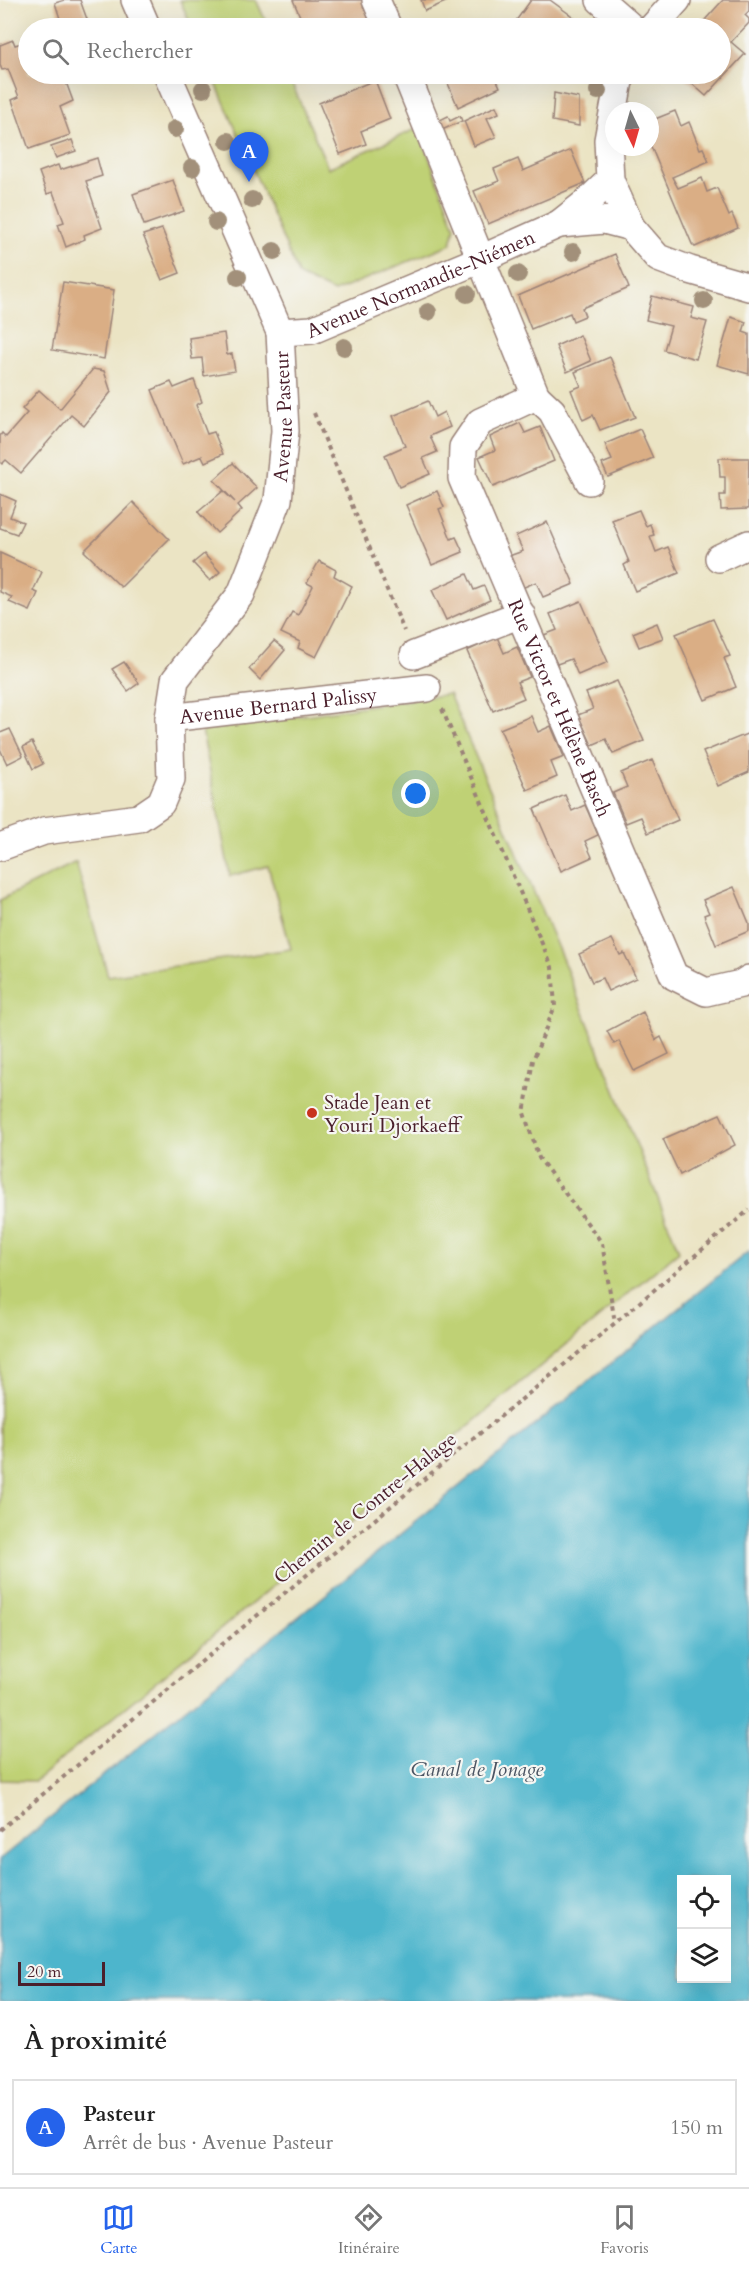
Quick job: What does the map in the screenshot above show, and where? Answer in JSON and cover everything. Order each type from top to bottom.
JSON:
[{"type":"street","points":[[135,0],[143,18]]},
{"type":"street","points":[[376,0],[384,18]]},
{"type":"street","points":[[600,0],[621,18]]},
{"type":"street","points":[[661,18],[677,0]]},
{"type":"street","name":"Avenue Pasteur","points":[[169,718],[175,680],[241,594],[278,500],[285,431],[280,332],[171,84]]},
{"type":"street","points":[[410,84],[536,396],[552,411],[589,481]]},
{"type":"street","points":[[618,84],[608,140],[610,180],[632,227],[658,258],[749,287]]},
{"type":"street","name":"Avenue Normandie-Niémen","points":[[280,332],[312,330],[559,224],[610,180]]},
{"type":"street","name":"Avenue Normandie-Niémen","points":[[559,224],[604,220],[632,227]]},
{"type":"street","name":"Rue Victor et Hélène Basch","points":[[536,396],[480,422],[463,447],[462,478],[674,976],[706,992],[741,984],[749,979]]},
{"type":"street","points":[[719,558],[749,544]]},
{"type":"street","points":[[414,656],[521,614]]},
{"type":"street","name":"Avenue Bernard Palissy","points":[[0,847],[44,831],[140,818],[161,803],[171,779],[169,718],[427,688]]},
{"type":"path","points":[[312,408],[414,656]]},
{"type":"path","points":[[427,688],[436,696],[552,967],[555,1006],[533,1060],[524,1113],[539,1158],[602,1243],[615,1323]]},
{"type":"path","name":"Chemin de Contre-Halage","points":[[0,1830],[749,1210]]},
{"type":"green space","points":[[180,0],[256,0],[264,18],[188,18]]},
{"type":"green space","points":[[216,84],[292,84],[328,168],[418,128],[455,227],[451,244],[334,292],[299,276]]},
{"type":"green space","name":"Stade Jean et Youri Djorkaeff","points":[[449,694],[562,958],[679,1251],[35,1781],[0,1780],[0,900],[76,862],[108,976],[291,949],[268,866],[230,876],[202,730]]},
{"type":"water","name":"Canal de Jonage","points":[[749,1251],[749,2001],[0,2001],[0,1859]]},
{"type":"building","points":[[80,0],[87,18],[60,18],[55,3]]},
{"type":"building","points":[[293,0],[363,0],[370,18],[301,18]]},
{"type":"building","points":[[421,0],[450,0],[425,11]]},
{"type":"building","points":[[531,0],[550,0],[575,18],[518,18]]},
{"type":"building","points":[[723,0],[749,0],[749,11],[745,15],[749,23],[731,42],[731,18],[707,18]]},
{"type":"building","points":[[13,40],[15,45],[18,44],[18,84],[67,84],[73,101],[60,107],[70,135],[29,149],[12,100],[19,97],[8,69],[2,70],[0,65],[0,45]]},
{"type":"building","points":[[731,42],[745,54],[731,69]]},
{"type":"building","points":[[365,84],[377,84],[390,119],[361,131],[366,144],[340,154],[319,103]]},
{"type":"building","points":[[448,84],[499,84],[500,87],[458,107]]},
{"type":"building","points":[[692,84],[717,84],[706,96]]},
{"type":"building","points":[[554,93],[579,98],[579,126],[552,121]]},
{"type":"building","points":[[496,106],[499,113],[487,118],[496,137],[474,146],[464,121]]},
{"type":"building","points":[[675,111],[681,126],[689,122],[700,149],[703,148],[709,161],[672,177],[678,188],[702,178],[707,192],[717,188],[729,216],[732,214],[738,228],[695,247],[692,244],[655,156],[659,156],[659,117]]},
{"type":"building","points":[[448,116],[450,121],[460,116],[462,121],[442,130],[438,121]]},
{"type":"building","points":[[72,140],[76,151],[56,158],[51,147]]},
{"type":"building","points":[[571,150],[585,183],[488,224],[474,191],[499,181],[494,169],[518,159],[523,171]]},
{"type":"building","points":[[97,158],[102,176],[86,181],[102,228],[84,235],[85,239],[66,247],[58,224],[64,222],[53,192],[47,194],[39,172],[58,165],[60,170]]},
{"type":"building","points":[[173,180],[184,211],[144,225],[133,194]]},
{"type":"building","points":[[162,229],[180,273],[162,280],[143,235]]},
{"type":"building","points":[[615,254],[629,288],[582,308],[585,316],[573,321],[570,313],[531,329],[518,296]]},
{"type":"building","points":[[63,282],[114,290],[104,359],[52,350]]},
{"type":"building","points":[[652,296],[694,307],[691,318],[707,322],[696,359],[664,350],[671,326],[646,320]]},
{"type":"building","points":[[731,317],[746,322],[743,332],[749,334],[749,374],[717,365]]},
{"type":"building","points":[[224,333],[227,355],[232,354],[235,371],[204,376],[202,358],[192,359],[189,338]]},
{"type":"building","points":[[580,335],[591,361],[567,372],[556,346]]},
{"type":"building","points":[[610,357],[635,417],[600,430],[593,415],[583,420],[571,390],[581,386],[575,372]]},
{"type":"building","points":[[93,369],[104,371],[111,392],[84,426],[71,415],[21,473],[6,460],[2,464],[0,462],[0,436],[2,433],[6,437],[27,413],[22,409],[39,390],[60,409]]},
{"type":"building","points":[[194,380],[202,402],[196,405],[207,434],[214,432],[223,454],[205,462],[202,456],[183,464],[152,390],[171,382],[174,388]]},
{"type":"building","points":[[428,401],[435,417],[444,412],[450,427],[430,436],[437,452],[423,458],[430,474],[399,487],[385,455],[405,446],[393,416]]},
{"type":"building","points":[[520,423],[525,433],[540,427],[554,461],[493,487],[479,457],[495,450],[490,437]]},
{"type":"building","points":[[640,429],[653,458],[608,477],[602,464],[612,460],[605,444]]},
{"type":"building","points":[[719,458],[749,458],[748,509],[721,510],[720,495],[725,495],[725,477],[720,477]]},
{"type":"building","points":[[233,463],[257,488],[238,505],[242,510],[217,533],[198,512],[223,491],[235,502],[214,480]]},
{"type":"building","points":[[437,491],[444,507],[439,509],[451,539],[456,537],[463,552],[432,565],[406,505]]},
{"type":"building","points":[[0,494],[16,501],[10,517],[23,522],[17,534],[0,528]]},
{"type":"building","points":[[133,502],[169,539],[121,587],[84,551]]},
{"type":"building","points":[[639,510],[646,526],[650,524],[654,535],[650,536],[656,552],[668,547],[679,573],[635,591],[624,565],[629,562],[612,520]]},
{"type":"building","points":[[547,522],[574,584],[543,597],[536,582],[522,588],[509,556],[523,551],[516,536]]},
{"type":"building","points":[[0,553],[42,572],[33,591],[38,593],[30,611],[9,602],[12,597],[0,592]]},
{"type":"building","points":[[204,554],[220,572],[210,581],[193,563]]},
{"type":"building","points":[[319,561],[336,570],[334,576],[352,586],[316,657],[298,648],[300,642],[281,633],[292,612],[298,615],[313,586],[307,583]]},
{"type":"building","points":[[467,574],[474,590],[484,586],[490,600],[446,620],[432,590]]},
{"type":"building","points":[[581,601],[608,662],[578,675],[571,659],[557,664],[544,635],[557,630],[550,614]]},
{"type":"building","points":[[713,619],[730,656],[724,658],[736,687],[705,700],[676,634]]},
{"type":"building","points":[[657,623],[663,638],[639,647],[633,633]]},
{"type":"building","points":[[497,637],[504,653],[517,647],[530,677],[517,682],[524,698],[493,711],[467,651]]},
{"type":"building","points":[[274,641],[285,650],[260,680],[249,669]]},
{"type":"building","points":[[124,662],[139,683],[128,691],[112,669]]},
{"type":"building","points":[[617,681],[644,741],[613,754],[606,739],[592,745],[578,715],[593,709],[586,693]]},
{"type":"building","points":[[531,716],[538,732],[551,726],[564,757],[551,762],[557,777],[527,790],[500,729]]},
{"type":"building","points":[[10,729],[23,756],[7,764],[0,749],[0,733]]},
{"type":"building","points":[[749,733],[749,772],[718,786],[703,752]]},
{"type":"building","points":[[32,742],[43,764],[33,769],[23,747]]},
{"type":"building","points":[[652,760],[678,820],[648,833],[641,817],[626,823],[613,793],[627,787],[621,773]]},
{"type":"building","points":[[565,795],[572,811],[585,805],[598,835],[585,841],[592,857],[561,871],[534,809]]},
{"type":"building","points":[[734,887],[749,923],[749,931],[716,945],[704,915],[709,913],[703,900]]},
{"type":"building","points":[[612,939],[620,955],[624,953],[636,978],[608,991],[602,978],[592,982],[579,954]]},
{"type":"building","points":[[643,1012],[656,1040],[661,1037],[669,1054],[634,1071],[619,1041],[614,1044],[607,1031]]},
{"type":"building","points":[[720,1114],[735,1145],[680,1175],[663,1139]]},
{"type":"place","name":"Pasteur","points":[[249,182]]},
{"type":"place","name":"Stade Jean et Youri Djorkaeff","points":[[312,1113]]}]
